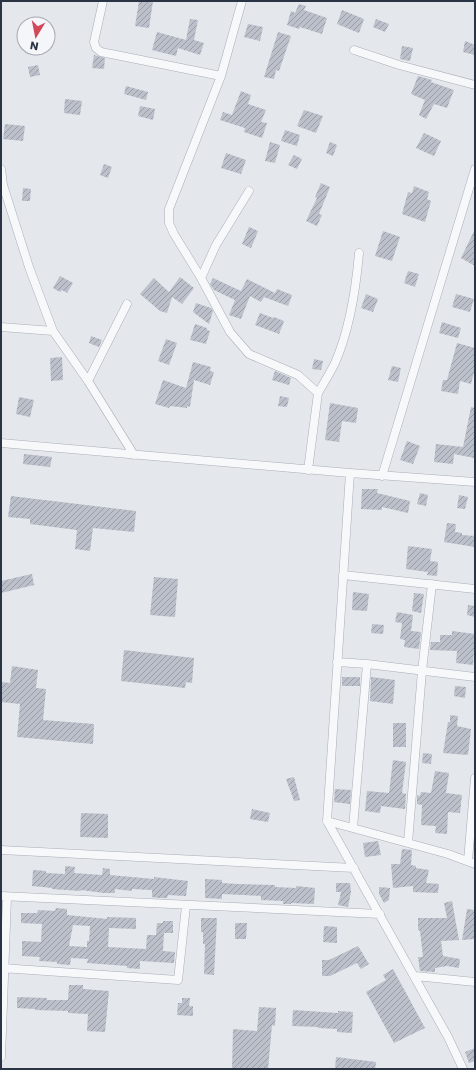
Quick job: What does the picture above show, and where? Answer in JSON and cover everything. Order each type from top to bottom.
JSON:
[{"type":"street","points":[[103,1],[94,42],[96,48],[101,52],[221,76]]},
{"type":"street","points":[[242,1],[221,76],[169,209],[169,222],[174,234],[201,278],[230,332],[249,354],[298,375],[318,393]]},
{"type":"street","points":[[354,50],[399,65],[475,85]]},
{"type":"street","points":[[382,476],[475,168]]},
{"type":"street","points":[[1,169],[3,185],[27,260],[53,331],[88,381],[134,455]]},
{"type":"street","points":[[201,278],[216,245],[249,191]]},
{"type":"street","points":[[308,470],[318,393],[335,362],[346,327],[357,278],[359,253]]},
{"type":"street","points":[[88,381],[127,304]]},
{"type":"street","points":[[1,327],[53,331]]},
{"type":"street","points":[[1,443],[308,470],[475,482]]},
{"type":"street","points":[[350,473],[327,820],[448,1036],[463,1069]]},
{"type":"street","points":[[343,575],[475,589]]},
{"type":"street","points":[[408,843],[422,671],[432,584]]},
{"type":"street","points":[[337,662],[367,664],[475,677]]},
{"type":"street","points":[[353,828],[367,664]]},
{"type":"street","points":[[327,820],[448,854],[471,862],[475,778]]},
{"type":"street","points":[[1,850],[354,868]]},
{"type":"street","points":[[1,1058],[4,896],[186,906],[380,914]]},
{"type":"street","points":[[3,968],[178,980],[186,906]]},
{"type":"street","points":[[415,976],[475,982]]},
{"type":"building","points":[[139,1],[153,1],[149,28],[135,26]]},
{"type":"building","points":[[299,4],[306,6],[304,10],[327,18],[322,34],[300,27],[299,29],[287,25],[291,11],[295,13]]},
{"type":"building","points":[[342,10],[364,19],[359,33],[337,24]]},
{"type":"building","points":[[190,19],[198,20],[194,40],[204,43],[200,55],[178,48],[176,56],[152,50],[157,32],[186,40]]},
{"type":"building","points":[[376,19],[389,24],[385,32],[373,27]]},
{"type":"building","points":[[248,24],[263,27],[260,41],[244,37]]},
{"type":"building","points":[[278,32],[291,36],[279,71],[276,70],[274,79],[264,77]]},
{"type":"building","points":[[465,41],[475,45],[475,55],[463,52]]},
{"type":"building","points":[[402,46],[413,48],[410,61],[400,59]]},
{"type":"building","points":[[94,55],[105,58],[104,69],[92,68]]},
{"type":"building","points":[[38,65],[40,75],[30,77],[28,67]]},
{"type":"building","points":[[418,76],[432,80],[431,82],[454,90],[447,108],[434,104],[426,119],[419,115],[425,100],[411,94]]},
{"type":"building","points":[[126,86],[148,92],[146,100],[124,94]]},
{"type":"building","points":[[241,91],[251,95],[248,104],[266,110],[261,122],[267,123],[262,138],[244,132],[245,128],[220,120],[223,112],[232,115]]},
{"type":"building","points":[[65,99],[82,101],[80,115],[64,113]]},
{"type":"building","points":[[140,106],[155,109],[153,120],[138,116]]},
{"type":"building","points":[[304,110],[323,116],[316,133],[297,126]]},
{"type":"building","points":[[5,124],[25,126],[23,141],[3,139]]},
{"type":"building","points":[[285,130],[300,135],[297,146],[281,141]]},
{"type":"building","points":[[424,133],[441,141],[434,156],[416,148]]},
{"type":"building","points":[[270,142],[280,145],[275,163],[265,161]]},
{"type":"building","points":[[330,142],[337,145],[333,156],[326,153]]},
{"type":"building","points":[[226,153],[246,160],[241,174],[221,168]]},
{"type":"building","points":[[294,155],[302,159],[297,169],[288,165]]},
{"type":"building","points":[[104,164],[112,167],[108,178],[100,175]]},
{"type":"building","points":[[321,183],[330,187],[319,214],[322,215],[317,226],[306,221],[317,198],[315,197]]},
{"type":"building","points":[[414,186],[429,192],[427,199],[431,201],[425,222],[402,214],[408,192],[412,193]]},
{"type":"building","points":[[23,188],[31,189],[30,201],[22,201]]},
{"type":"building","points":[[249,227],[258,231],[251,248],[242,244]]},
{"type":"building","points":[[475,229],[475,266],[461,258]]},
{"type":"building","points":[[383,231],[400,237],[392,261],[375,256]]},
{"type":"building","points":[[408,271],[419,274],[415,287],[404,283]]},
{"type":"building","points":[[60,276],[73,283],[67,293],[62,290],[60,292],[53,288]]},
{"type":"building","points":[[180,277],[194,288],[182,304],[172,297],[167,313],[160,311],[140,294],[154,278],[169,292]]},
{"type":"building","points":[[213,278],[241,291],[247,279],[275,293],[277,289],[292,295],[288,306],[264,297],[261,302],[250,296],[241,319],[229,315],[235,300],[214,290],[210,284]]},
{"type":"building","points":[[366,294],[378,299],[373,312],[361,308]]},
{"type":"building","points":[[456,294],[474,299],[470,312],[452,307]]},
{"type":"building","points":[[196,303],[211,308],[213,311],[209,324],[193,312]]},
{"type":"building","points":[[260,313],[284,321],[279,334],[255,325]]},
{"type":"building","points":[[442,322],[461,328],[458,338],[439,333]]},
{"type":"building","points":[[195,324],[207,328],[207,330],[210,331],[206,344],[190,340]]},
{"type":"building","points":[[91,336],[102,340],[99,347],[89,343]]},
{"type":"building","points":[[166,339],[177,343],[169,365],[158,361]]},
{"type":"building","points":[[457,343],[475,348],[475,368],[471,384],[460,381],[458,394],[441,391],[443,380],[447,380]]},
{"type":"building","points":[[62,357],[63,380],[51,381],[50,358]]},
{"type":"building","points":[[314,359],[323,361],[321,370],[312,369]]},
{"type":"building","points":[[193,362],[211,367],[210,371],[214,372],[210,385],[194,380],[190,407],[170,406],[169,408],[155,404],[163,380],[186,388]]},
{"type":"building","points":[[392,366],[401,368],[398,382],[388,380]]},
{"type":"building","points":[[275,371],[291,378],[289,385],[272,380]]},
{"type":"building","points":[[280,396],[289,398],[287,407],[278,406]]},
{"type":"building","points":[[19,397],[34,400],[30,417],[16,414]]},
{"type":"building","points":[[330,403],[358,408],[356,423],[342,421],[339,442],[325,440]]},
{"type":"building","points":[[471,407],[475,408],[474,458],[454,454],[453,464],[434,462],[436,444],[463,447]]},
{"type":"building","points":[[407,441],[420,446],[413,464],[400,460]]},
{"type":"building","points":[[24,454],[52,457],[50,467],[23,464]]},
{"type":"building","points":[[362,489],[378,489],[377,493],[410,501],[408,513],[382,507],[382,510],[361,509]]},
{"type":"building","points":[[420,493],[428,495],[426,506],[417,504]]},
{"type":"building","points":[[459,495],[468,497],[465,509],[457,508]]},
{"type":"building","points":[[11,496],[136,511],[134,532],[93,528],[90,551],[75,549],[77,530],[30,524],[30,519],[8,517]]},
{"type":"building","points":[[447,523],[456,524],[455,532],[462,533],[462,535],[475,536],[475,547],[444,542]]},
{"type":"building","points":[[408,546],[432,549],[430,561],[438,562],[437,576],[427,575],[428,572],[406,569]]},
{"type":"building","points":[[32,574],[34,585],[1,593],[1,581]]},
{"type":"building","points":[[154,577],[178,579],[175,617],[150,615]]},
{"type":"building","points":[[353,592],[369,594],[367,611],[352,610]]},
{"type":"building","points":[[414,593],[424,594],[421,613],[412,611]]},
{"type":"building","points":[[468,605],[475,606],[475,617],[467,615]]},
{"type":"building","points":[[397,612],[413,615],[411,631],[421,632],[419,649],[404,647],[405,640],[400,639],[402,623],[395,622]]},
{"type":"building","points":[[372,624],[384,625],[383,634],[371,633]]},
{"type":"building","points":[[452,631],[475,634],[473,665],[456,663],[457,651],[430,650],[431,642],[440,642],[440,635],[452,635]]},
{"type":"building","points":[[124,650],[194,658],[192,683],[186,682],[185,688],[121,681]]},
{"type":"building","points":[[12,666],[38,670],[36,688],[46,689],[43,720],[94,724],[93,744],[17,737],[20,704],[1,702],[1,682],[10,683]]},
{"type":"building","points":[[342,677],[360,677],[360,686],[342,686]]},
{"type":"building","points":[[371,677],[395,680],[393,704],[370,701]]},
{"type":"building","points":[[455,686],[466,687],[465,698],[454,696]]},
{"type":"building","points":[[450,715],[458,716],[457,726],[471,729],[468,755],[443,753],[448,722],[450,722]]},
{"type":"building","points":[[393,723],[406,723],[406,747],[393,747]]},
{"type":"building","points":[[423,753],[432,754],[431,764],[422,763]]},
{"type":"building","points":[[393,760],[406,762],[402,793],[406,794],[405,809],[381,806],[380,813],[365,811],[367,791],[389,793]]},
{"type":"building","points":[[435,771],[449,773],[446,793],[462,795],[460,813],[448,812],[447,834],[435,833],[436,826],[421,825],[422,805],[417,804],[417,795],[420,796],[421,792],[431,793]]},
{"type":"building","points":[[294,777],[300,800],[294,801],[286,779]]},
{"type":"building","points":[[335,789],[351,790],[350,804],[334,802]]},
{"type":"building","points":[[252,809],[270,813],[268,822],[250,819]]},
{"type":"building","points":[[81,813],[108,814],[108,838],[80,837]]},
{"type":"building","points":[[378,841],[381,855],[365,857],[363,843]]},
{"type":"building","points":[[402,849],[412,850],[411,865],[416,866],[416,868],[429,870],[426,883],[439,884],[438,893],[413,892],[413,886],[393,888],[391,864],[400,864]]},
{"type":"building","points":[[65,866],[75,867],[74,873],[102,875],[103,868],[110,869],[110,875],[154,879],[154,877],[188,881],[186,896],[168,895],[167,898],[152,897],[152,890],[132,889],[132,891],[115,889],[115,893],[104,893],[32,886],[33,870],[46,871],[46,873],[65,874]]},
{"type":"building","points":[[205,879],[222,880],[222,883],[315,888],[314,904],[283,904],[283,901],[261,900],[261,896],[244,895],[222,894],[222,899],[205,898]]},
{"type":"building","points":[[336,883],[350,883],[351,892],[348,907],[338,905],[341,892],[336,892]]},
{"type":"building","points":[[379,887],[390,888],[389,900],[384,903],[379,894]]},
{"type":"building","points":[[452,901],[459,940],[441,941],[443,956],[460,959],[459,968],[447,966],[435,968],[435,972],[420,971],[418,957],[423,957],[420,931],[418,930],[418,918],[447,918],[444,903]]},
{"type":"building","points":[[56,908],[67,909],[67,915],[107,919],[107,917],[136,918],[136,929],[109,928],[108,947],[146,949],[147,935],[156,935],[157,923],[163,923],[163,921],[173,921],[173,933],[164,933],[163,951],[175,952],[174,963],[140,961],[140,969],[127,968],[127,966],[87,963],[88,959],[71,958],[70,965],[57,964],[57,962],[39,961],[40,957],[22,956],[22,941],[41,942],[42,924],[21,923],[21,913],[37,913],[38,910],[55,911]],"holes":[[[73,925],[90,926],[87,947],[69,946]]]},
{"type":"building","points":[[467,909],[475,910],[475,939],[462,940]]},
{"type":"building","points":[[201,918],[217,918],[214,975],[204,974],[205,944],[203,944],[203,932],[201,932]]},
{"type":"building","points":[[235,923],[247,923],[246,939],[235,939]]},
{"type":"building","points":[[324,926],[337,927],[337,943],[323,942]]},
{"type":"building","points":[[358,946],[369,964],[361,969],[357,963],[330,976],[322,976],[322,960],[329,960]]},
{"type":"building","points":[[393,969],[425,1028],[394,1043],[366,992],[386,980],[383,975]]},
{"type":"building","points":[[69,985],[83,985],[83,989],[109,991],[105,1032],[87,1031],[88,1014],[68,1013],[68,1011],[17,1008],[17,997],[47,998],[47,1000],[68,1000]]},
{"type":"building","points":[[182,998],[190,998],[189,1006],[193,1006],[193,1016],[177,1015],[178,1003],[182,1003]]},
{"type":"building","points":[[259,1007],[276,1008],[275,1026],[272,1025],[268,1069],[232,1069],[233,1029],[257,1031]]},
{"type":"building","points":[[293,1010],[338,1013],[338,1011],[353,1012],[352,1033],[337,1032],[337,1029],[292,1026]]},
{"type":"building","points":[[475,1048],[475,1061],[469,1063],[465,1052]]},
{"type":"building","points":[[336,1057],[376,1062],[375,1069],[335,1069]]}]
